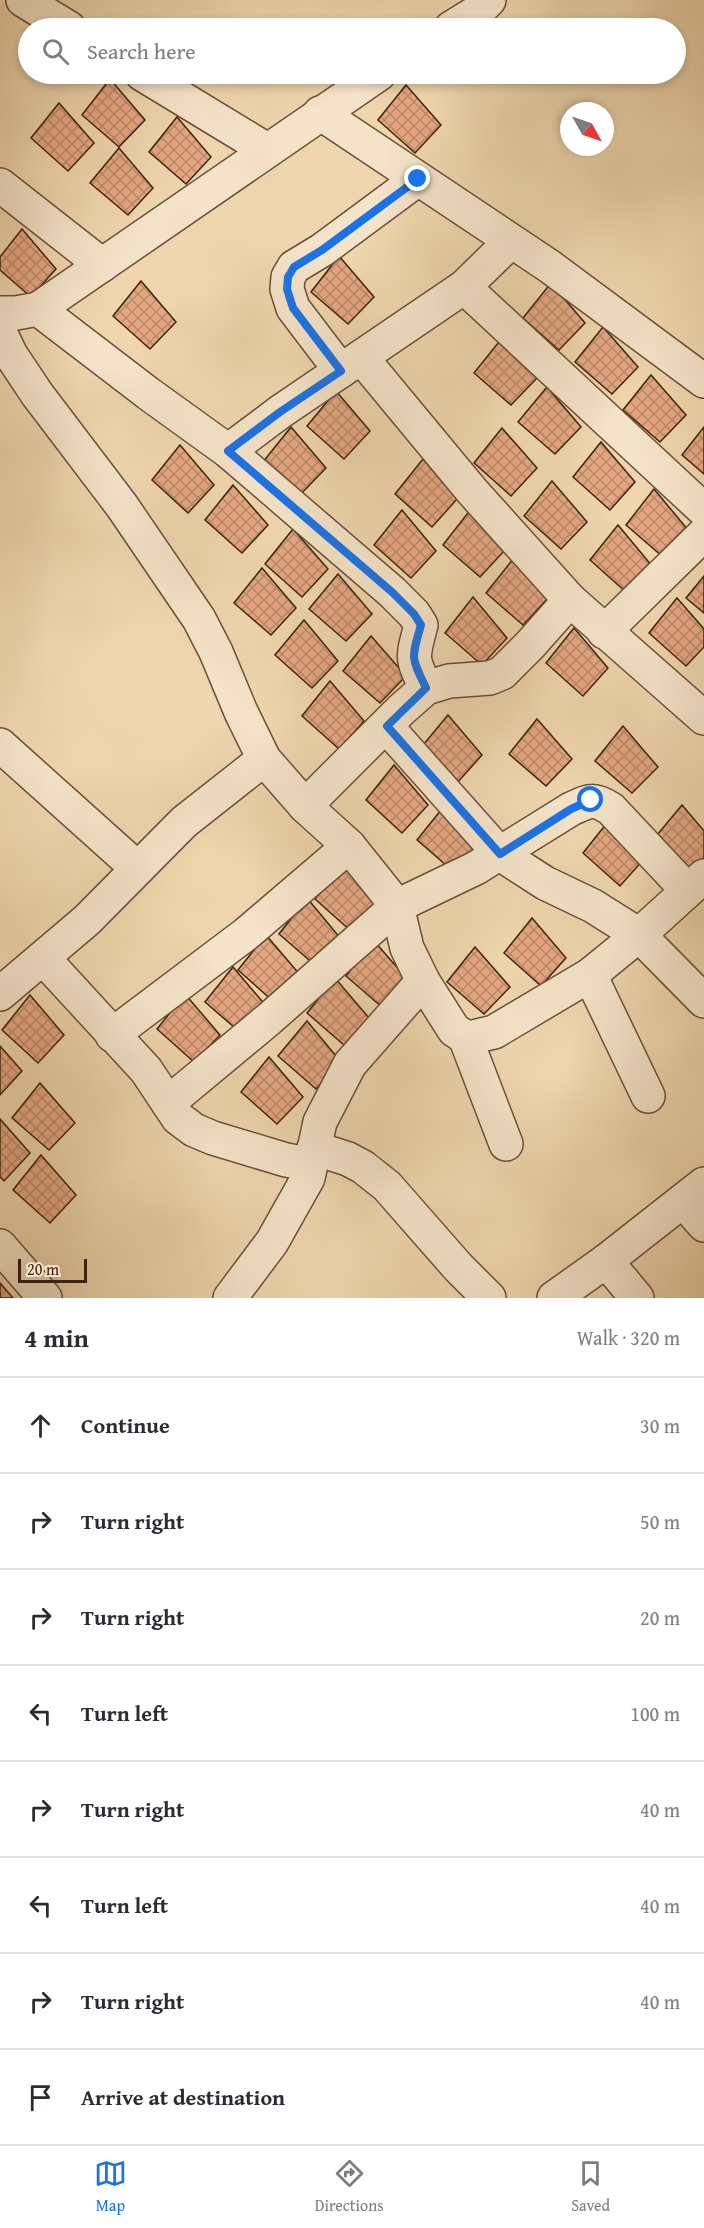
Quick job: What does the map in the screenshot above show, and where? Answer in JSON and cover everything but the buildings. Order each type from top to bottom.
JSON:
[{"type":"street","points":[[23,0],[53,18]]},
{"type":"street","points":[[467,18],[489,0]]},
{"type":"street","points":[[158,84],[267,150]]},
{"type":"street","points":[[0,313],[16,314],[38,309],[364,84]]},
{"type":"street","points":[[320,113],[549,266],[704,381]]},
{"type":"street","points":[[418,179],[322,250],[294,267],[288,277],[287,289],[293,308],[351,364],[472,491],[570,600],[704,718]]},
{"type":"street","points":[[0,185],[102,265]]},
{"type":"street","points":[[228,451],[280,412],[464,287],[510,242]]},
{"type":"street","points":[[464,287],[704,510]]},
{"type":"street","points":[[38,309],[228,451],[392,592],[414,614],[421,625],[413,656],[414,665],[426,688]]},
{"type":"street","points":[[0,332],[11,355],[37,394],[122,506],[199,619],[264,759],[305,806],[349,846],[397,906],[407,948],[423,981],[454,1030],[465,1037],[494,1032],[590,975],[639,935],[696,883],[610,809],[602,803],[591,800],[571,809],[451,882],[397,906],[168,1103]]},
{"type":"street","points":[[604,632],[704,534]]},
{"type":"street","points":[[305,806],[426,688],[449,681],[490,678],[502,672],[530,645],[570,600]]},
{"type":"street","points":[[387,726],[500,854],[545,883],[593,906],[639,935],[704,1001]]},
{"type":"street","points":[[0,745],[137,868]]},
{"type":"street","points":[[0,994],[87,920],[184,822],[264,759]]},
{"type":"street","points":[[112,1035],[246,934],[349,846]]},
{"type":"street","points":[[43,958],[146,1070],[178,1118],[194,1130],[213,1138],[286,1160],[312,1156],[348,1159],[363,1167],[387,1186],[458,1267],[489,1298]]},
{"type":"street","points":[[590,975],[648,1096]]},
{"type":"street","points":[[230,1298],[272,1242],[308,1178],[320,1122],[350,1064],[423,981]]},
{"type":"street","points":[[465,1037],[506,1144]]},
{"type":"street","points":[[554,1298],[606,1261],[693,1192],[704,1225]]},
{"type":"street","points":[[0,1246],[45,1298]]},
{"type":"street","points":[[606,1261],[637,1298]]},
{"type":"route","points":[[418,179],[322,250],[294,267],[288,277],[287,289],[293,308],[341,371],[228,451],[392,592],[414,614],[421,625],[413,656],[414,665],[426,688],[387,726],[500,854],[571,809],[591,800]]}]
